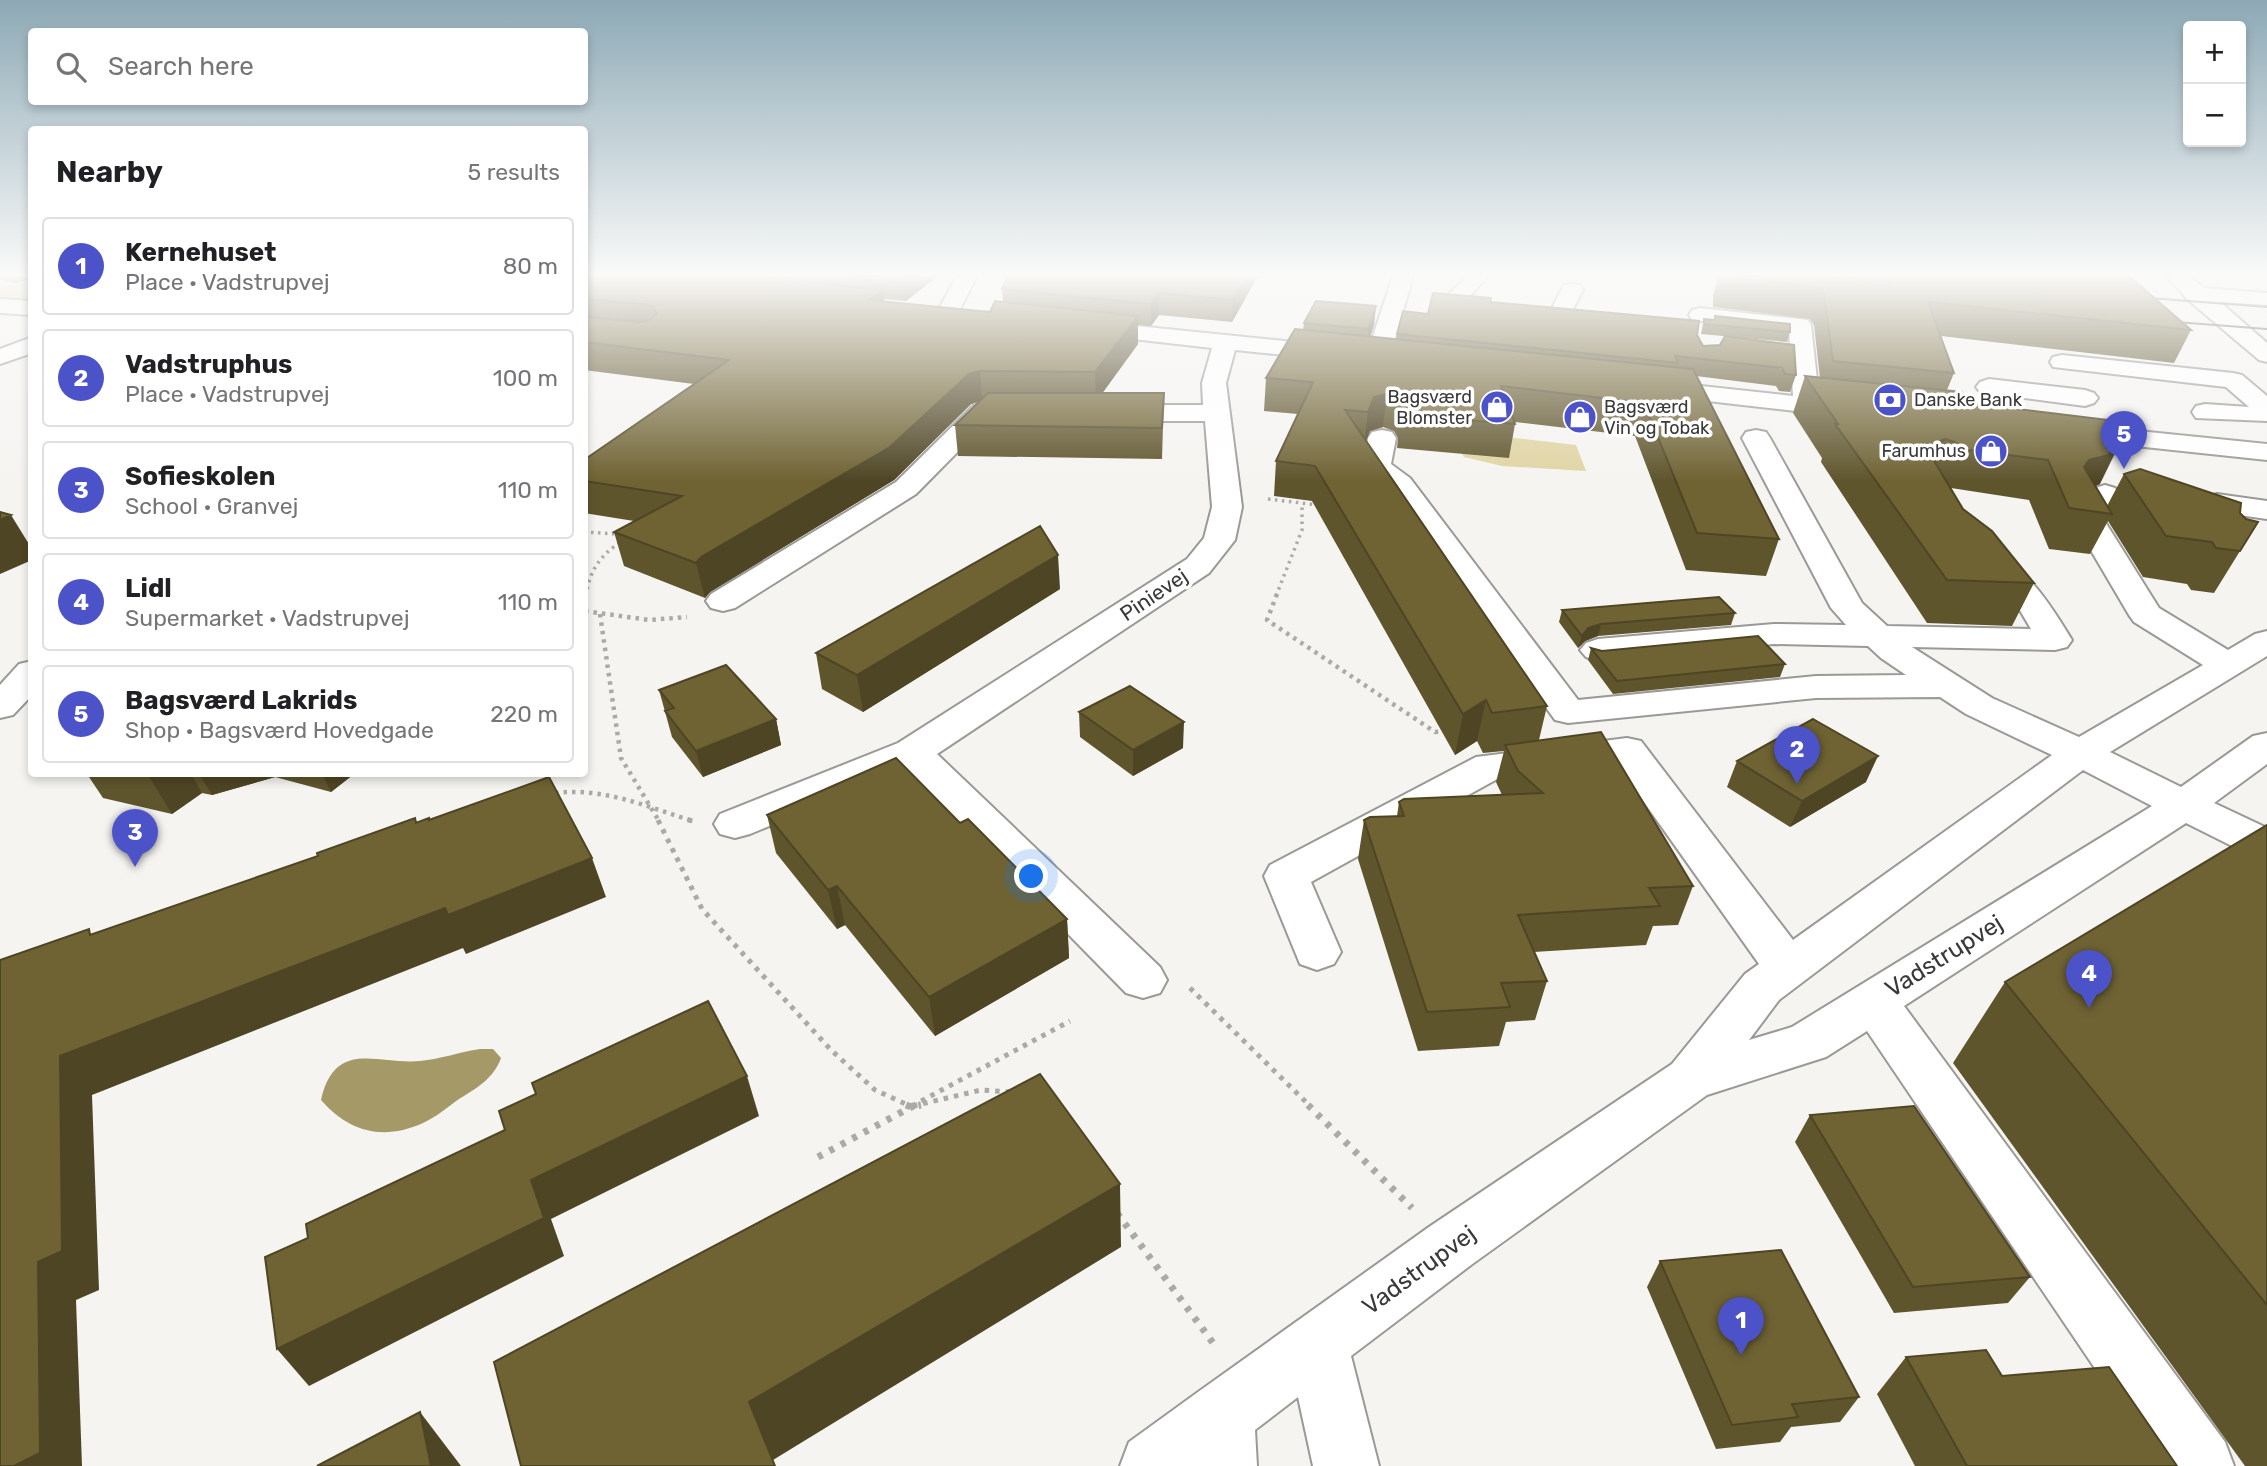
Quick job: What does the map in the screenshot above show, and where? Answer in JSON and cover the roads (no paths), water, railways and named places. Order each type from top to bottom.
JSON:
[{"type":"street","name":"Pinievej","points":[[735,824],[912,752],[1198,566],[1219,540],[1227,507],[1214,383],[1224,344]]},
{"type":"street","points":[[1250,344],[1405,360]]},
{"type":"street","points":[[1378,357],[1382,344]]},
{"type":"street","points":[[1801,344],[1807,404]]},
{"type":"street","points":[[0,358],[28,346]]},
{"type":"street","points":[[1775,350],[1802,354]]},
{"type":"street","points":[[2111,437],[2062,362],[2233,380],[2267,410],[2260,415],[2205,412]]},
{"type":"street","points":[[1635,386],[1876,412]]},
{"type":"street","points":[[1989,387],[2085,398]]},
{"type":"street","points":[[723,601],[906,488],[982,412],[1022,412]]},
{"type":"street","points":[[1088,412],[1217,413]]},
{"type":"street","points":[[2047,430],[2267,452]]},
{"type":"street","points":[[1382,438],[1377,466],[1400,484],[1568,712],[1816,687],[1947,685]]},
{"type":"street","points":[[1756,438],[1848,608],[1893,651],[1979,706],[2267,846]]},
{"type":"street","points":[[2105,495],[2106,501],[2081,508],[2146,615],[2228,665]]},
{"type":"street","points":[[2234,552],[2236,537],[2217,503],[2267,510]]},
{"type":"street","points":[[1598,650],[1774,634],[2055,640],[2028,596],[1958,541]]},
{"type":"street","name":"Vadstrupvej","points":[[1153,1466],[1232,1425],[1317,1344],[1450,1246],[1690,1079],[1762,987],[2080,753],[2138,721],[2267,641]]},
{"type":"street","points":[[0,707],[28,676]]},
{"type":"street","name":"Vadstrupvej","points":[[1690,1079],[1808,1043],[2185,804],[2267,745]]},
{"type":"street","points":[[1317,952],[1286,876],[1490,766],[1627,750],[1788,968]]},
{"type":"street","points":[[912,752],[1143,980]]},
{"type":"street","points":[[1873,1001],[2202,1466]]},
{"type":"street","points":[[1317,1344],[1346,1466]]},
{"type":"place","name":"Danske Bank","points":[[1890,400]]},
{"type":"place","name":"Bagsværd Blomster","points":[[1497,407]]},
{"type":"place","name":"Bagsværd Vin og Tobak","points":[[1580,417]]},
{"type":"place","name":"Farumhus","points":[[1991,451]]},
{"type":"place","name":"Bagsværd Lakrids","points":[[2124,469]]},
{"type":"place","name":"Vadstruphus","points":[[1797,784]]},
{"type":"place","name":"Sofieskolen","points":[[135,867]]},
{"type":"place","name":"Lidl","points":[[2089,1008]]},
{"type":"place","name":"Kernehuset","points":[[1741,1355]]}]
